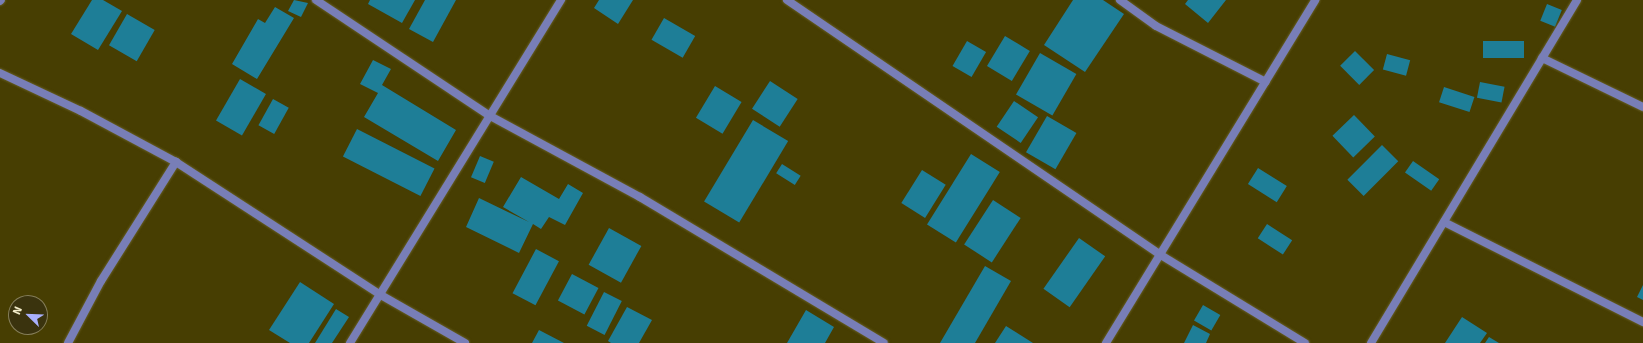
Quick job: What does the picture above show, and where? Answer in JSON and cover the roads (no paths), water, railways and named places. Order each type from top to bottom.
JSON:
[{"type":"street","points":[[316,0],[490,116],[640,197],[884,343]]},
{"type":"street","points":[[350,343],[561,0]]},
{"type":"street","points":[[787,0],[1159,254],[1305,343]]},
{"type":"street","points":[[1120,0],[1156,26],[1266,82]]},
{"type":"street","points":[[1106,343],[1315,0]]},
{"type":"street","points":[[1371,343],[1577,0]]},
{"type":"street","points":[[1542,58],[1643,107]]},
{"type":"street","points":[[0,73],[81,111],[176,162],[379,294],[465,343]]},
{"type":"street","points":[[68,343],[101,281],[176,162]]},
{"type":"street","points":[[1444,222],[1643,322]]}]
